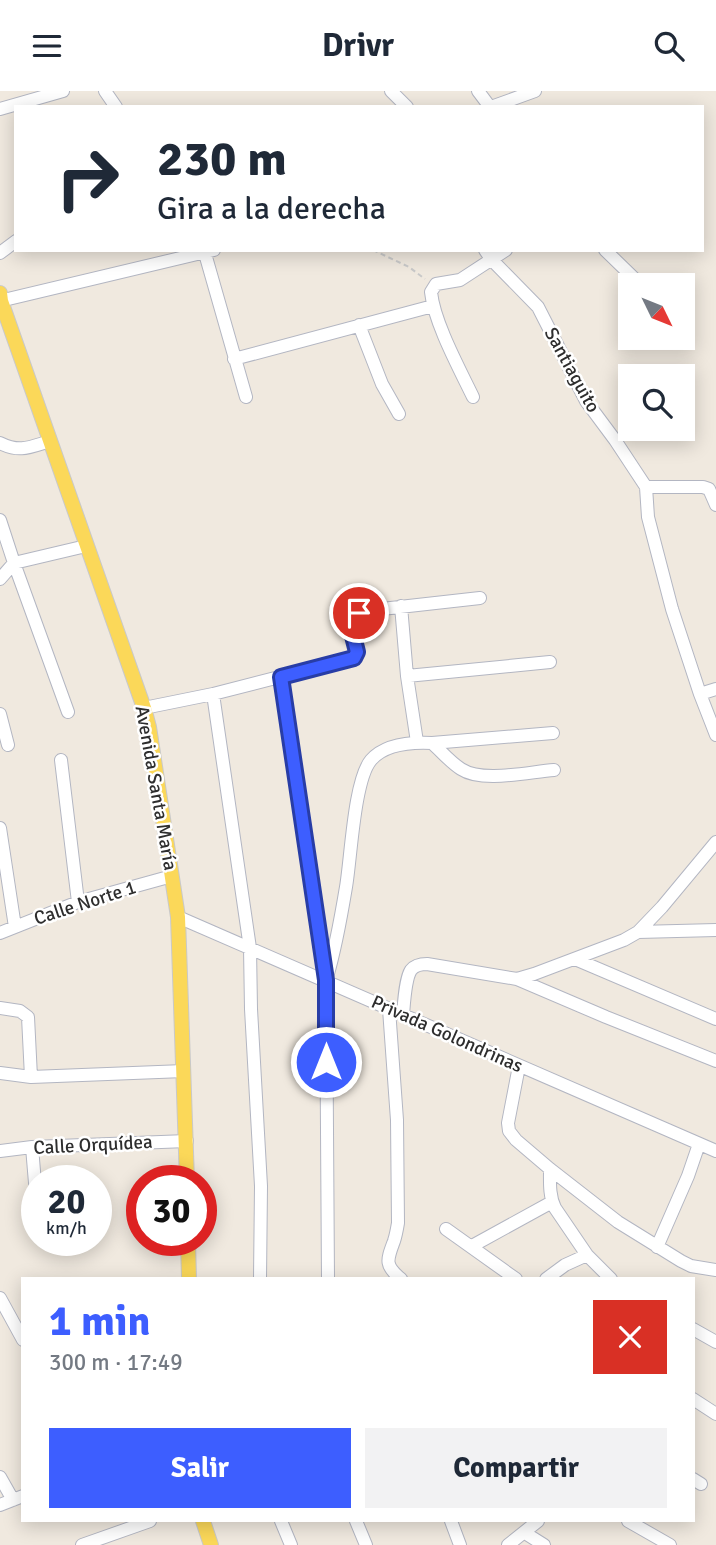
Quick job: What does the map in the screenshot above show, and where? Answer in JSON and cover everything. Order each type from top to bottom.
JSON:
[{"type":"main road","name":"Avenida Santa María","points":[[0,299],[149,727],[178,917],[187,1165]]},
{"type":"main road","points":[[188,1256],[189,1277]]},
{"type":"main road","points":[[203,1522],[211,1545]]},
{"type":"street","points":[[0,109],[63,91]]},
{"type":"street","points":[[391,91],[405,105]]},
{"type":"street","points":[[478,91],[489,105]]},
{"type":"street","points":[[496,105],[535,91]]},
{"type":"street","points":[[0,299],[203,252]]},
{"type":"street","points":[[207,252],[246,397]]},
{"type":"street","points":[[607,252],[629,273]]},
{"type":"street","points":[[472,397],[433,306],[431,292],[439,283],[460,280],[488,255]]},
{"type":"street","name":"Santiaguito","points":[[488,255],[538,307],[586,401],[646,487]]},
{"type":"street","points":[[234,359],[433,306]]},
{"type":"street","points":[[359,325],[382,384],[399,414]]},
{"type":"street","points":[[0,443],[19,450],[50,442]]},
{"type":"street","points":[[716,505],[709,489],[703,487],[646,487],[648,517],[672,609],[716,735]]},
{"type":"street","points":[[0,520],[13,563],[68,712]]},
{"type":"street","points":[[0,579],[13,563],[86,546]]},
{"type":"street","points":[[144,708],[213,694],[354,658],[357,652],[350,624],[364,611],[480,598]]},
{"type":"street","points":[[401,607],[407,676],[417,742]]},
{"type":"street","points":[[407,676],[550,662]]},
{"type":"street","points":[[281,677],[326,980],[328,1277]]},
{"type":"street","points":[[700,694],[716,689]]},
{"type":"street","points":[[213,694],[250,948],[261,1186],[260,1277]]},
{"type":"street","points":[[0,714],[8,745]]},
{"type":"street","points":[[326,980],[334,954],[347,885],[359,791],[372,760],[384,750],[417,742],[553,733]]},
{"type":"street","points":[[432,743],[461,769],[474,775],[487,777],[554,770]]},
{"type":"street","points":[[61,760],[78,902]]},
{"type":"street","points":[[0,828],[15,927]]},
{"type":"street","points":[[517,979],[624,940],[638,932],[716,842]]},
{"type":"street","name":"Calle Norte 1","points":[[0,933],[78,902],[172,876]]},
{"type":"street","name":"Privada Golondrinas","points":[[178,917],[716,1151]]},
{"type":"street","points":[[638,932],[716,930]]},
{"type":"street","points":[[575,959],[716,1019]]},
{"type":"street","points":[[403,1015],[408,977],[411,971],[427,964],[517,979],[716,1061]]},
{"type":"street","points":[[0,1008],[20,1011],[28,1017],[31,1076]]},
{"type":"street","points":[[389,1009],[397,1120],[398,1223],[388,1259],[390,1268],[399,1277]]},
{"type":"street","points":[[519,1066],[508,1123],[509,1131],[516,1140],[618,1222],[691,1266],[716,1270]]},
{"type":"street","points":[[0,1073],[31,1076],[184,1071]]},
{"type":"street","name":"Calle Orquídea","points":[[0,1151],[32,1147],[187,1141]]},
{"type":"street","points":[[657,1247],[699,1144]]},
{"type":"street","points":[[32,1147],[34,1165]]},
{"type":"street","points":[[550,1169],[552,1202],[587,1255],[609,1277]]},
{"type":"street","points":[[471,1246],[552,1202]]},
{"type":"street","points":[[446,1229],[513,1277]]},
{"type":"street","points":[[549,1277],[565,1265],[587,1255]]},
{"type":"street","points":[[0,1298],[21,1336]]},
{"type":"street","points":[[695,1330],[716,1342]]},
{"type":"street","points":[[695,1400],[716,1414]]},
{"type":"street","points":[[0,1477],[18,1498],[0,1505]]},
{"type":"street","points":[[82,1545],[147,1522]]},
{"type":"street","points":[[281,1522],[291,1545]]},
{"type":"street","points":[[356,1522],[366,1545]]},
{"type":"street","points":[[451,1522],[460,1545]]},
{"type":"street","points":[[509,1545],[537,1522]]},
{"type":"street","points":[[630,1522],[670,1545]]},
{"type":"street","points":[[525,1533],[544,1545]]},
{"type":"path","points":[[377,252],[409,267],[434,286]]},
{"type":"route","points":[[326,1062],[326,980],[281,677],[354,658],[357,652],[350,624],[359,613]]}]
